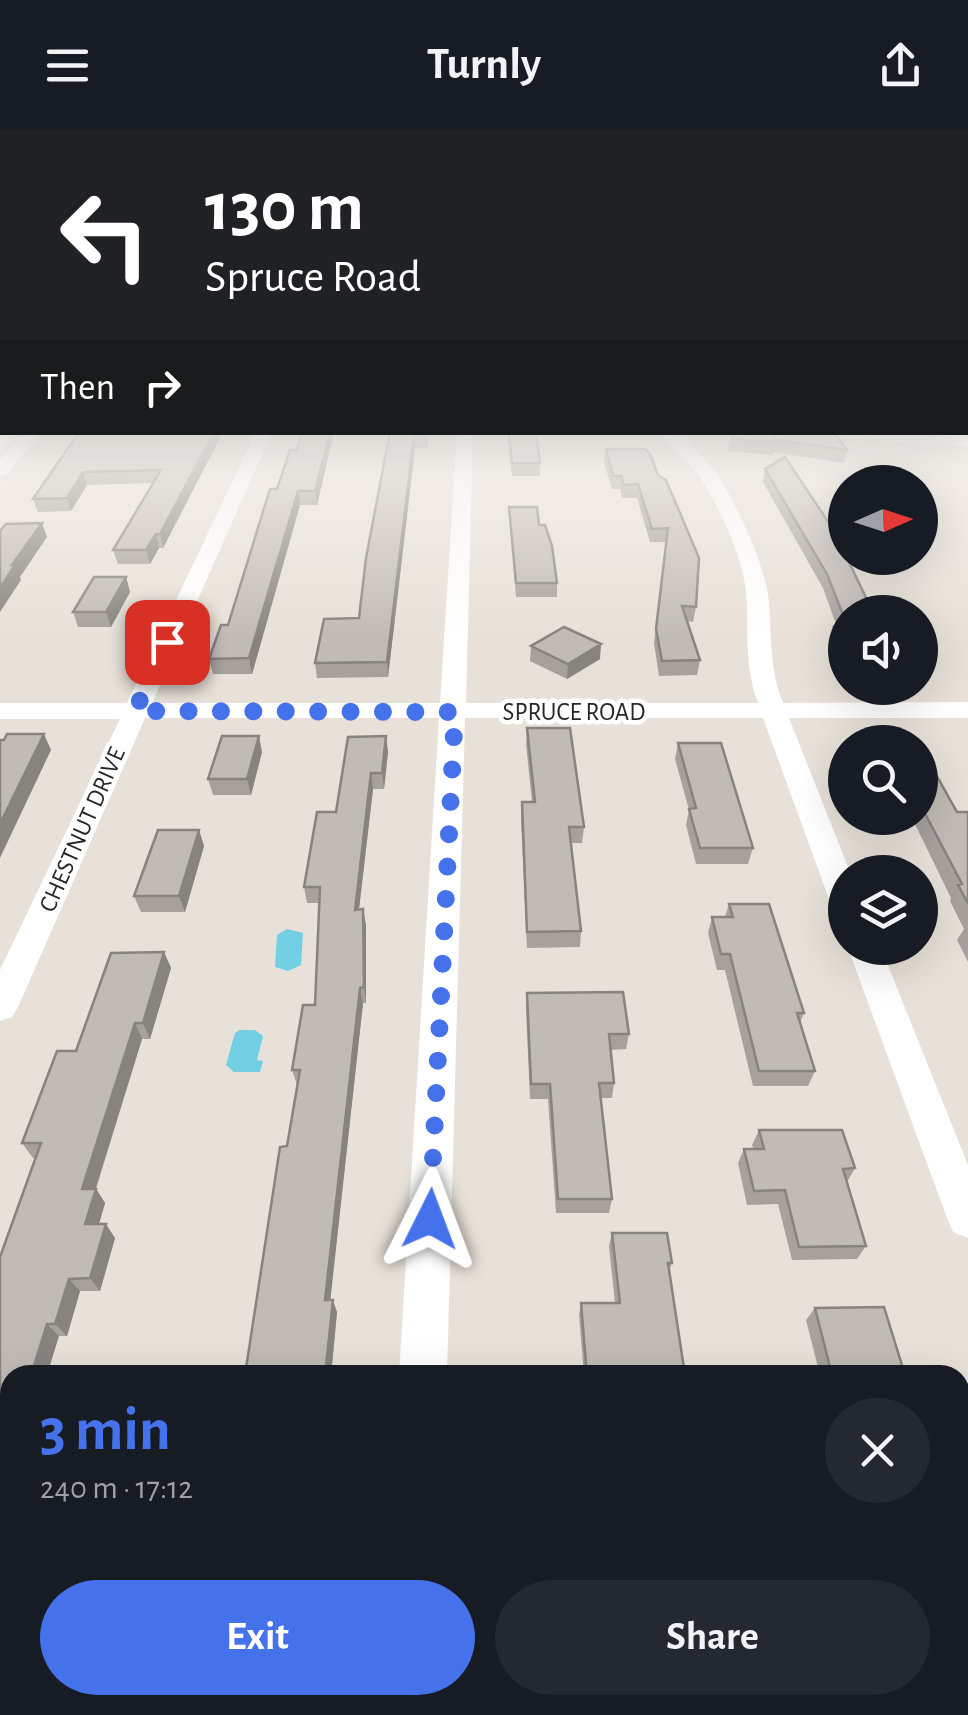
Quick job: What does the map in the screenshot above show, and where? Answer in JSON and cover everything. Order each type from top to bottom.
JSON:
[{"type":"street","name":"CHESTNUT DRIVE","points":[[0,1007],[237,491]]},
{"type":"street","points":[[423,1365],[463,491]]},
{"type":"street","points":[[715,491],[742,544],[758,600],[756,638],[760,674],[828,855]]},
{"type":"street","name":"SPRUCE ROAD","points":[[0,711],[968,710]]},
{"type":"street","points":[[871,965],[968,1218]]},
{"type":"water","points":[[287,929],[303,933],[301,965],[288,971],[275,967],[277,935]]},
{"type":"water","points":[[255,1030],[263,1036],[257,1060],[263,1061],[260,1072],[234,1072],[226,1065],[235,1033]]},
{"type":"building","points":[[39,491],[71,491],[67,498],[33,499]]},
{"type":"building","points":[[148,491],[183,491],[160,534],[156,534],[146,550],[113,550]]},
{"type":"building","points":[[269,491],[315,491],[298,491],[249,658],[209,659],[221,625],[228,625]]},
{"type":"building","points":[[379,491],[407,491],[387,662],[315,663],[324,619],[359,618]]},
{"type":"building","points":[[640,491],[671,491],[699,558],[696,607],[682,606],[700,660],[662,661],[656,629],[668,528],[652,529]]},
{"type":"building","points":[[778,491],[808,491],[828,522],[828,575],[855,575],[865,595],[835,595]]},
{"type":"building","points":[[509,507],[537,507],[539,525],[545,525],[552,546],[557,583],[516,583]]},
{"type":"building","points":[[42,523],[0,588],[0,531],[6,524]]},
{"type":"building","points":[[94,577],[126,577],[106,612],[73,612]]},
{"type":"building","points":[[564,627],[601,644],[568,664],[531,646]]},
{"type":"building","points":[[527,728],[570,728],[584,827],[569,827],[581,931],[527,932],[522,802],[535,802]]},
{"type":"building","points":[[7,734],[44,734],[0,824],[0,740]]},
{"type":"building","points":[[222,736],[259,736],[247,779],[208,779]]},
{"type":"building","points":[[386,736],[382,773],[371,773],[355,910],[363,909],[364,987],[360,988],[325,1300],[333,1300],[326,1365],[247,1365],[280,1147],[287,1146],[300,1070],[292,1070],[303,1005],[315,1005],[320,887],[304,887],[317,812],[336,812],[348,737]]},
{"type":"building","points":[[678,743],[721,743],[753,848],[700,848],[689,809],[696,808]]},
{"type":"building","points":[[938,778],[957,812],[968,812],[968,903],[958,885],[962,884],[936,835]]},
{"type":"building","points":[[158,830],[199,830],[179,896],[134,896]]},
{"type":"building","points":[[729,904],[769,904],[804,1013],[797,1013],[815,1071],[759,1071],[730,954],[721,954],[712,917],[733,917]]},
{"type":"building","points":[[164,952],[143,1023],[135,1023],[82,1189],[96,1189],[85,1224],[106,1224],[90,1278],[69,1279],[55,1324],[47,1324],[34,1365],[0,1365],[0,1257],[41,1143],[22,1143],[57,1051],[76,1051],[111,953]]},
{"type":"building","points":[[623,992],[629,1034],[609,1034],[614,1083],[599,1083],[612,1199],[558,1199],[550,1084],[531,1084],[527,993]]},
{"type":"building","points":[[759,1130],[842,1130],[855,1168],[843,1169],[866,1246],[799,1247],[785,1190],[754,1191],[744,1149],[764,1149]]},
{"type":"building","points":[[612,1233],[667,1233],[683,1365],[586,1365],[581,1303],[620,1303]]},
{"type":"building","points":[[884,1307],[902,1365],[829,1365],[815,1308]]},
{"type":"route","points":[[167,642],[135,711],[455,712],[430,1219]]}]
